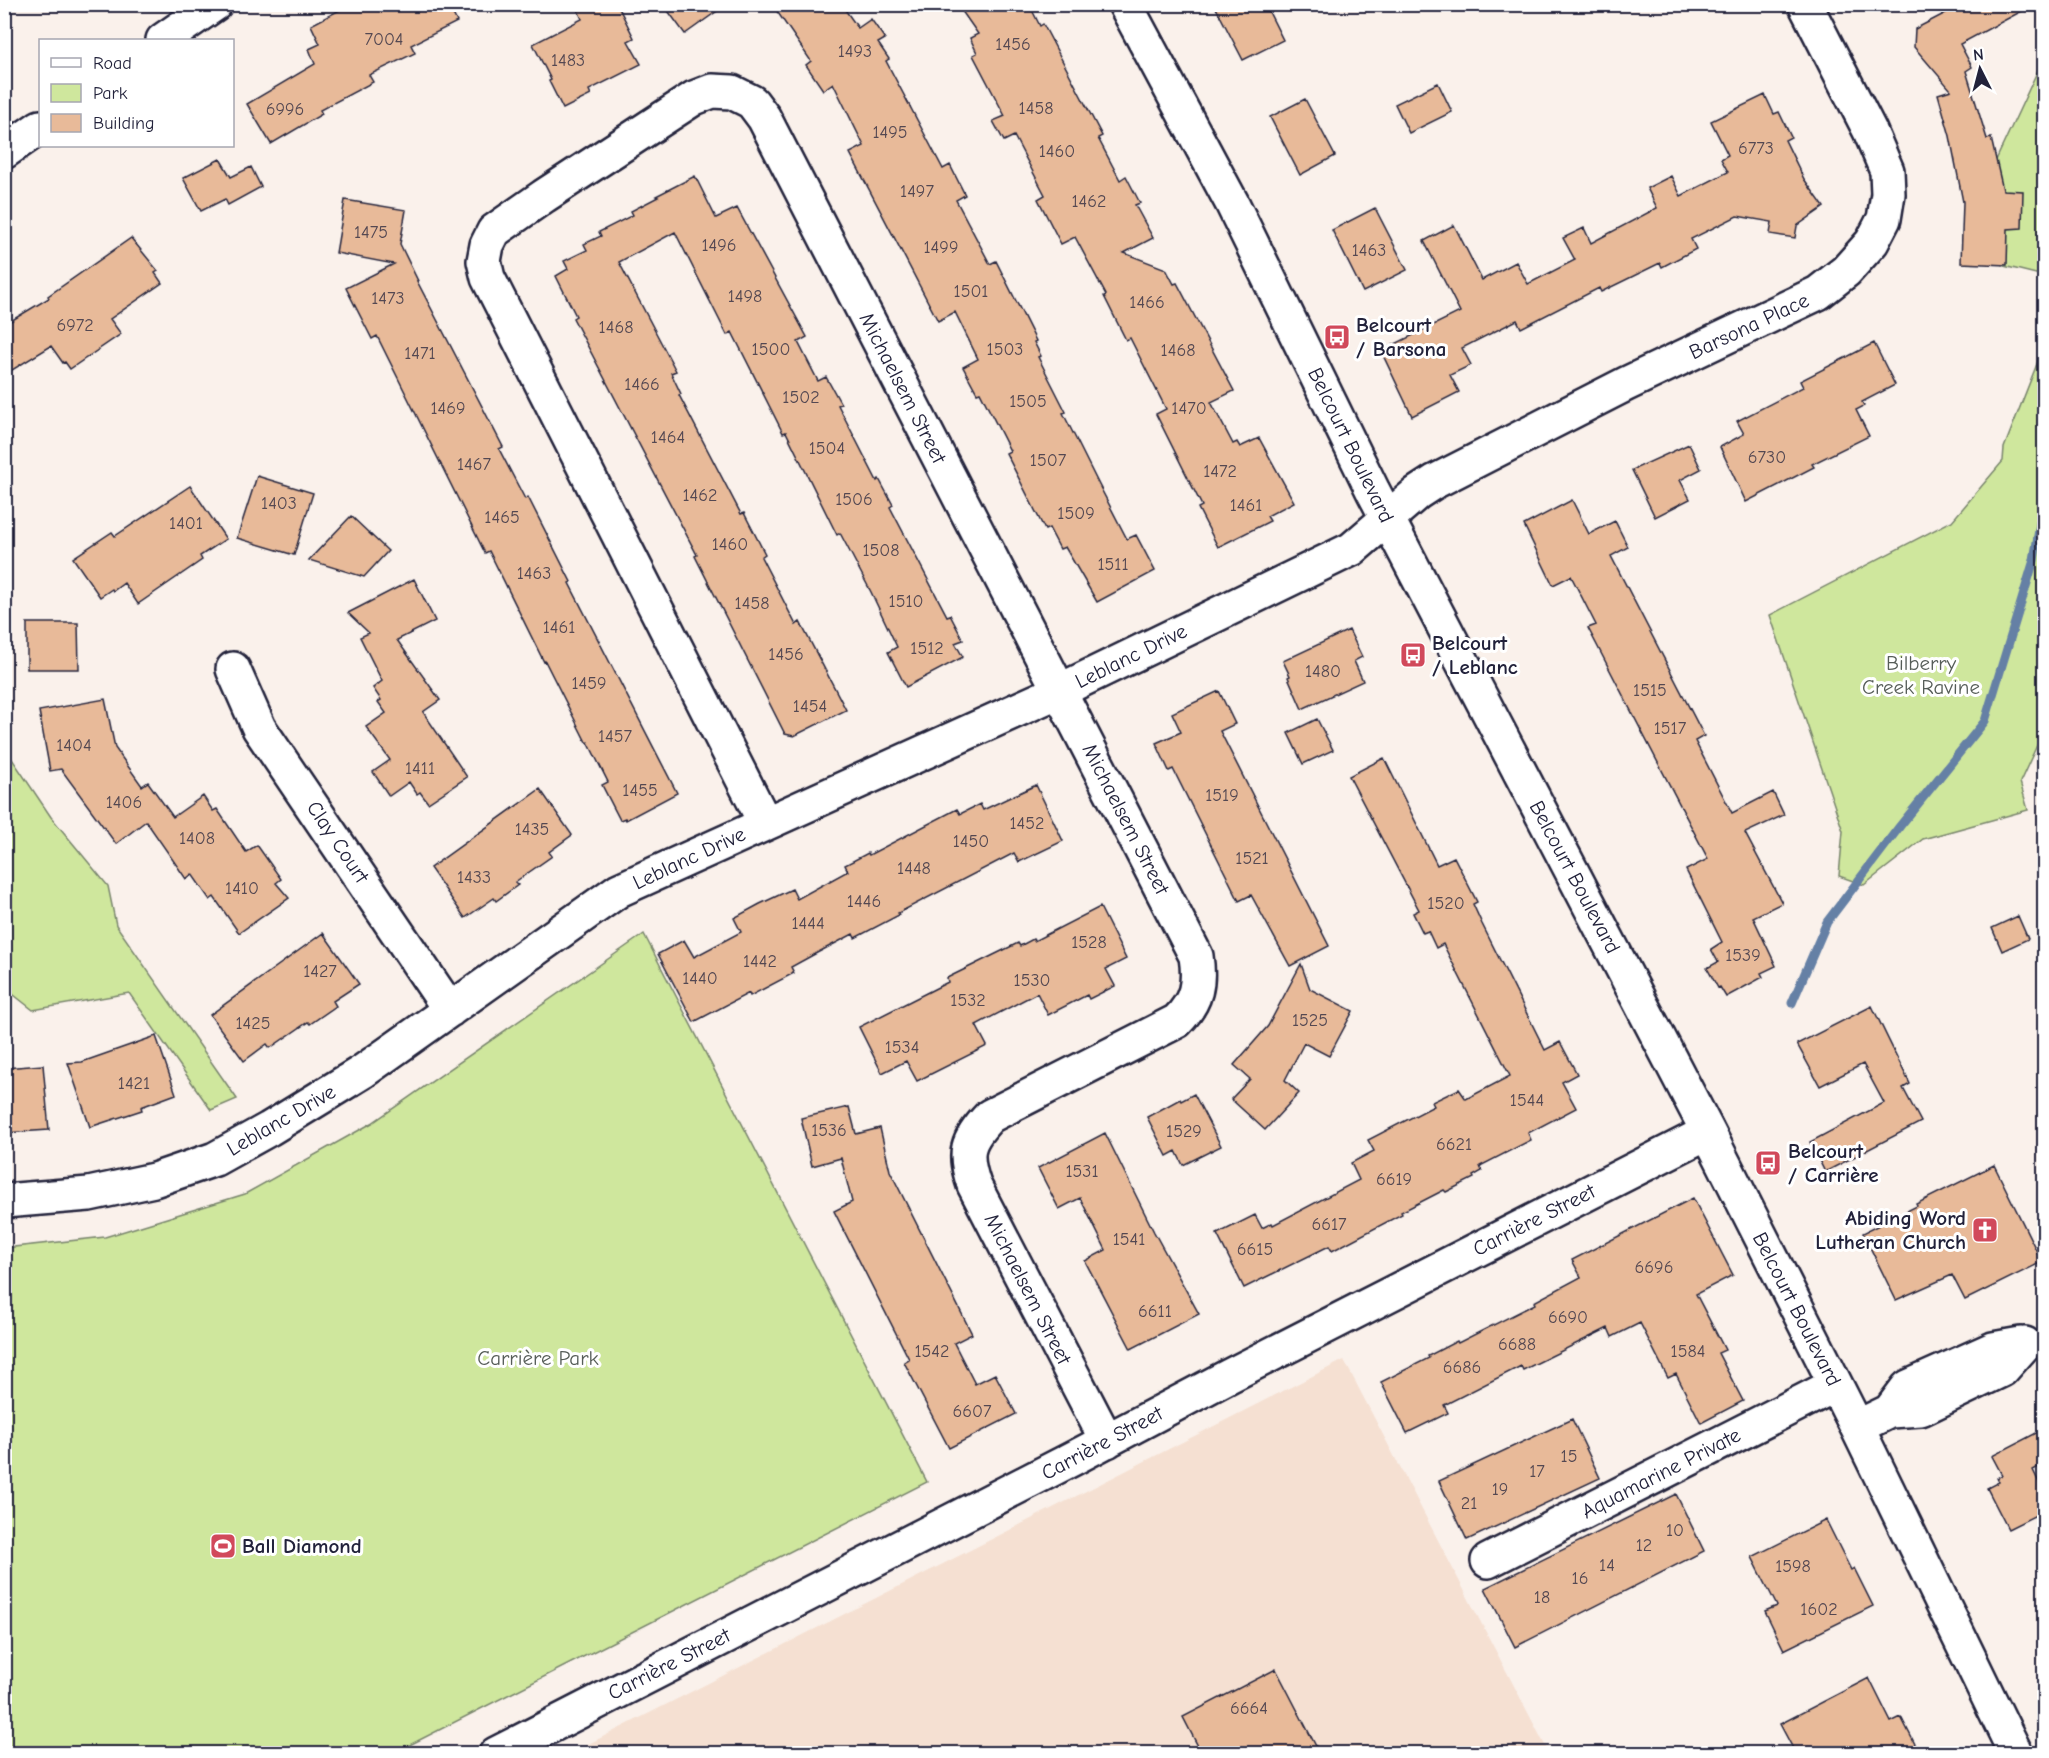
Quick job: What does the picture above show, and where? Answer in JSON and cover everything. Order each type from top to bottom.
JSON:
[{"type":"street","points":[[164,39],[215,4]]},
{"type":"street","name":"Belcourt Boulevard","points":[[1125,4],[1232,203],[1388,519],[1708,1132],[1857,1427],[2016,1754]]},
{"type":"street","name":"Barsona Place","points":[[1388,519],[1417,493],[1434,482],[1626,384],[1818,293],[1846,271],[1872,242],[1884,219],[1888,194],[1887,171],[1870,131],[1805,4]]},
{"type":"street","name":"Michaelsem Street","points":[[765,823],[497,296],[483,261],[494,231],[694,98],[712,91],[732,92],[752,102],[764,118],[1196,956],[1198,973],[1196,992],[1190,1008],[1177,1021],[990,1116],[975,1131],[968,1149],[968,1167],[974,1185],[1107,1441]]},
{"type":"street","points":[[4,152],[39,128]]},
{"type":"street","name":"Leblanc Drive","points":[[4,1201],[89,1194],[154,1180],[215,1159],[362,1072],[619,890],[1059,691],[1352,549],[1388,519]]},
{"type":"street","name":"Clay Court","points":[[233,669],[260,728],[450,1010]]},
{"type":"street","name":"Carrière Street","points":[[496,1754],[1107,1441],[1250,1365],[1708,1132]]},
{"type":"street","points":[[1857,1427],[1890,1411],[1908,1388],[1994,1349],[2035,1338]]},
{"type":"street","name":"Aquamarine Private","points":[[1488,1561],[1835,1385]]},
{"type":"shaded area","points":[[1344,1360],[1549,1753],[569,1754]]},
{"type":"green space","points":[[2044,57],[2044,276],[2004,266],[1969,218]]},
{"type":"green space","name":"Bilberry Creek Ravine","points":[[2044,346],[2044,730],[2020,782],[2028,810],[1923,839],[1864,885],[1839,876],[1843,831],[1770,615],[1952,521],[2003,461],[2004,448]]},
{"type":"green space","points":[[4,747],[51,817],[108,886],[116,925],[237,1099],[211,1110],[129,993],[33,1010],[5,988]]},
{"type":"green space","name":"Carrière Park","points":[[644,934],[927,1482],[394,1753],[5,1753],[5,1248],[105,1237],[245,1194],[372,1123]]},
{"type":"building","points":[[351,4],[448,4],[457,22],[411,45],[415,53],[369,75],[373,82],[320,110],[322,114],[271,144],[247,104],[315,64],[309,49],[320,44],[311,25]]},
{"type":"building","points":[[575,4],[617,4],[634,38],[628,41],[641,64],[589,90],[591,95],[563,109],[533,44],[582,19]]},
{"type":"building","points":[[663,4],[727,4],[685,34]]},
{"type":"building","points":[[772,4],[841,4],[858,28],[871,19],[885,39],[878,43],[889,59],[886,61],[943,169],[950,165],[965,195],[956,200],[990,264],[996,261],[1036,341],[1034,342],[1041,356],[1038,357],[1099,485],[1127,539],[1136,535],[1155,571],[1097,602],[1065,547],[1060,549],[1049,528],[1045,530],[1006,453],[1010,451],[980,392],[977,393],[963,367],[978,359],[955,312],[938,321],[850,153],[864,146],[833,83],[823,90],[806,65],[811,61]]},
{"type":"building","points":[[957,4],[1018,4],[1032,10],[1040,26],[1043,24],[1102,136],[1098,138],[1120,180],[1126,176],[1140,203],[1135,205],[1153,238],[1124,253],[1166,269],[1174,284],[1177,283],[1234,391],[1211,402],[1233,444],[1237,442],[1240,447],[1259,438],[1294,502],[1267,516],[1270,521],[1218,547],[1198,508],[1202,506],[1156,414],[1166,409],[1130,338],[1126,340],[1104,296],[1106,295],[1075,237],[1061,244],[1038,199],[1045,195],[1014,136],[1004,141],[993,121],[1005,116],[973,55],[977,53],[970,38],[978,34]]},
{"type":"building","points":[[1214,4],[1265,4],[1283,40],[1243,60]]},
{"type":"building","points":[[1963,4],[2035,4],[1960,44],[1972,67],[1966,71],[1987,139],[1991,138],[2003,190],[2023,191],[2022,228],[2008,229],[2007,265],[1961,263],[1963,202],[1950,136],[1938,94],[1951,90],[1914,47],[1915,29]]},
{"type":"building","points":[[1438,83],[1452,112],[1409,133],[1395,104]]},
{"type":"building","points":[[1765,95],[1774,114],[1779,112],[1791,137],[1785,140],[1804,179],[1824,207],[1797,226],[1795,238],[1770,234],[1772,222],[1737,216],[1691,239],[1696,249],[1662,267],[1660,263],[1601,292],[1599,288],[1521,328],[1517,320],[1462,348],[1471,365],[1450,375],[1459,392],[1412,416],[1381,351],[1460,312],[1424,241],[1454,225],[1482,280],[1516,262],[1528,284],[1575,260],[1563,238],[1584,228],[1591,243],[1657,208],[1647,188],[1671,176],[1681,196],[1728,172],[1721,159],[1728,155],[1711,121]]},
{"type":"building","points":[[1305,99],[1335,156],[1300,175],[1270,117]]},
{"type":"building","points":[[220,159],[231,177],[251,167],[261,187],[228,205],[225,199],[201,211],[183,178]]},
{"type":"building","points":[[695,176],[716,218],[737,208],[807,337],[798,342],[818,381],[826,377],[877,481],[879,479],[893,505],[890,507],[947,616],[950,615],[963,640],[955,643],[963,657],[906,687],[888,652],[897,647],[871,592],[840,533],[837,535],[786,432],[783,433],[732,332],[727,335],[675,232],[619,262],[676,371],[671,373],[681,394],[679,395],[741,514],[744,513],[765,554],[761,557],[796,625],[800,622],[846,710],[794,736],[785,734],[695,556],[697,555],[573,318],[576,316],[556,276],[568,269],[564,261],[587,250],[584,244],[601,236],[599,232],[633,215],[631,211]]},
{"type":"building","points":[[345,200],[406,210],[400,244],[417,281],[503,447],[499,449],[525,499],[528,497],[571,582],[569,583],[677,793],[626,820],[625,818],[620,820],[602,785],[608,782],[588,742],[544,662],[489,551],[485,553],[377,336],[372,339],[346,288],[394,264],[336,253]]},
{"type":"building","points":[[1375,208],[1407,270],[1363,292],[1332,230]]},
{"type":"building","points":[[131,238],[158,271],[155,273],[162,283],[110,319],[121,334],[70,369],[51,346],[4,375],[4,325],[49,298],[48,296]]},
{"type":"building","points":[[1874,343],[1895,385],[1862,402],[1864,406],[1856,410],[1869,436],[1812,464],[1814,467],[1746,502],[1720,447],[1744,434],[1737,421],[1803,387],[1800,381]]},
{"type":"building","points":[[1689,444],[1701,469],[1680,480],[1690,499],[1655,517],[1632,470]]},
{"type":"building","points":[[257,476],[313,493],[294,555],[237,538]]},
{"type":"building","points":[[190,486],[226,539],[200,556],[202,560],[138,604],[124,583],[100,597],[73,558],[112,532],[115,536]]},
{"type":"building","points":[[1572,500],[1589,534],[1615,521],[1628,547],[1611,556],[1704,736],[1695,741],[1732,813],[1773,792],[1784,815],[1745,833],[1782,903],[1753,917],[1776,966],[1761,973],[1763,977],[1726,997],[1707,968],[1718,962],[1711,949],[1722,942],[1686,870],[1708,859],[1588,628],[1596,625],[1571,576],[1553,585],[1524,525]]},
{"type":"building","points":[[351,516],[388,551],[364,577],[309,560]]},
{"type":"building","points":[[414,579],[435,621],[397,640],[440,700],[423,712],[467,777],[428,803],[420,792],[417,794],[409,782],[389,796],[373,772],[390,760],[366,727],[386,713],[378,702],[381,700],[373,688],[382,681],[360,637],[369,633],[348,613]]},
{"type":"building","points":[[27,623],[78,623],[79,669],[27,669]]},
{"type":"building","points":[[1349,630],[1362,657],[1354,661],[1363,681],[1302,709],[1283,661]]},
{"type":"building","points":[[1219,691],[1235,724],[1220,731],[1329,946],[1290,966],[1251,895],[1239,901],[1173,769],[1169,771],[1156,743],[1181,732],[1172,713]]},
{"type":"building","points":[[105,699],[115,748],[142,786],[148,782],[173,817],[203,796],[213,811],[217,809],[246,852],[257,845],[281,879],[276,883],[289,898],[239,933],[214,897],[210,900],[192,874],[186,879],[146,821],[116,844],[61,769],[50,771],[39,711]]},
{"type":"building","points":[[1317,719],[1333,750],[1303,764],[1288,733]]},
{"type":"building","points":[[1384,758],[1437,865],[1454,857],[1477,902],[1473,904],[1482,924],[1545,1050],[1560,1042],[1577,1074],[1562,1082],[1576,1108],[1528,1133],[1531,1140],[1480,1166],[1482,1171],[1473,1176],[1474,1178],[1401,1212],[1402,1214],[1332,1251],[1329,1246],[1244,1288],[1217,1234],[1255,1215],[1262,1228],[1272,1223],[1273,1225],[1359,1180],[1351,1163],[1374,1151],[1368,1140],[1434,1106],[1432,1102],[1459,1089],[1466,1099],[1510,1076],[1443,944],[1436,948],[1428,931],[1423,933],[1413,913],[1419,910],[1349,776]]},
{"type":"building","points":[[1036,785],[1063,841],[1019,862],[1014,853],[855,938],[853,934],[813,955],[791,967],[794,973],[750,996],[749,993],[694,1022],[658,954],[684,940],[694,957],[741,932],[734,918],[760,904],[792,889],[797,899],[848,871],[845,865],[957,809],[960,814],[980,804],[983,810]]},
{"type":"building","points":[[540,789],[572,835],[549,852],[552,856],[515,882],[518,885],[496,901],[494,898],[465,918],[430,868]]},
{"type":"building","points":[[1100,907],[1126,959],[1106,969],[1115,986],[1089,999],[1087,995],[1048,1015],[1037,993],[976,1025],[987,1046],[917,1081],[906,1061],[882,1073],[859,1027],[948,982],[947,978],[1018,943],[1020,946],[1033,939],[1034,941]]},
{"type":"building","points":[[2018,916],[2028,939],[2002,951],[1992,928]]},
{"type":"building","points":[[323,933],[359,984],[333,1001],[336,1006],[310,1024],[308,1022],[270,1048],[267,1044],[244,1061],[210,1015]]},
{"type":"building","points":[[1301,964],[1310,989],[1353,1011],[1329,1056],[1304,1043],[1285,1080],[1299,1093],[1265,1130],[1231,1099],[1250,1079],[1234,1065],[1268,1026]]},
{"type":"building","points":[[1872,1006],[1910,1084],[1903,1088],[1921,1122],[1825,1172],[1810,1142],[1884,1103],[1863,1064],[1820,1086],[1797,1044]]},
{"type":"building","points":[[156,1036],[176,1094],[141,1107],[142,1110],[90,1127],[68,1063],[82,1062]]},
{"type":"building","points":[[43,1065],[49,1130],[4,1133],[4,1068]]},
{"type":"building","points":[[1194,1094],[1221,1146],[1183,1165],[1176,1151],[1167,1156],[1147,1117]]},
{"type":"building","points":[[849,1107],[856,1134],[880,1128],[890,1171],[972,1334],[954,1343],[975,1384],[995,1374],[1016,1414],[949,1448],[904,1362],[909,1359],[834,1211],[852,1202],[841,1158],[812,1166],[801,1118]]},
{"type":"building","points":[[1105,1133],[1154,1232],[1199,1314],[1131,1349],[1085,1261],[1106,1250],[1080,1198],[1059,1209],[1038,1168]]},
{"type":"building","name":"Abiding Word Lutheran Church","points":[[1994,1165],[2042,1262],[1965,1300],[1952,1275],[1896,1300],[1863,1233]]},
{"type":"building","points":[[1693,1198],[1733,1275],[1696,1294],[1725,1350],[1718,1353],[1743,1401],[1701,1423],[1676,1374],[1668,1378],[1640,1323],[1612,1337],[1608,1328],[1523,1370],[1521,1366],[1444,1405],[1448,1413],[1407,1433],[1381,1382],[1457,1341],[1458,1343],[1535,1304],[1534,1302],[1581,1277],[1572,1260]]},
{"type":"building","points":[[1572,1419],[1600,1478],[1467,1540],[1439,1481]]},
{"type":"building","points":[[2044,1429],[2044,1464],[2033,1470],[2044,1493],[2044,1511],[2008,1529],[1987,1488],[1999,1482],[1997,1478],[2002,1475],[1992,1456]]},
{"type":"building","points":[[1676,1494],[1704,1551],[1515,1647],[1485,1588]]},
{"type":"building","points":[[1826,1520],[1851,1570],[1854,1568],[1873,1606],[1784,1650],[1765,1611],[1777,1606],[1752,1557]]},
{"type":"building","points":[[1276,1669],[1320,1754],[1202,1754],[1183,1717]]},
{"type":"building","points":[[1869,1678],[1891,1722],[1901,1717],[1920,1754],[1796,1754],[1780,1724]]},
{"type":"waterway","points":[[1792,1003],[1827,922],[1900,826],[1985,721],[2034,560],[2044,499]]},
{"type":"place","name":"Belcourt / Barsona","points":[[1337,337]]},
{"type":"place","name":"Belcourt / Leblanc","points":[[1413,655]]},
{"type":"place","name":"Belcourt / Carrière","points":[[1768,1163]]},
{"type":"place","name":"Abiding Word Lutheran Church","points":[[1985,1230]]},
{"type":"place","name":"Ball Diamond","points":[[223,1546]]}]
